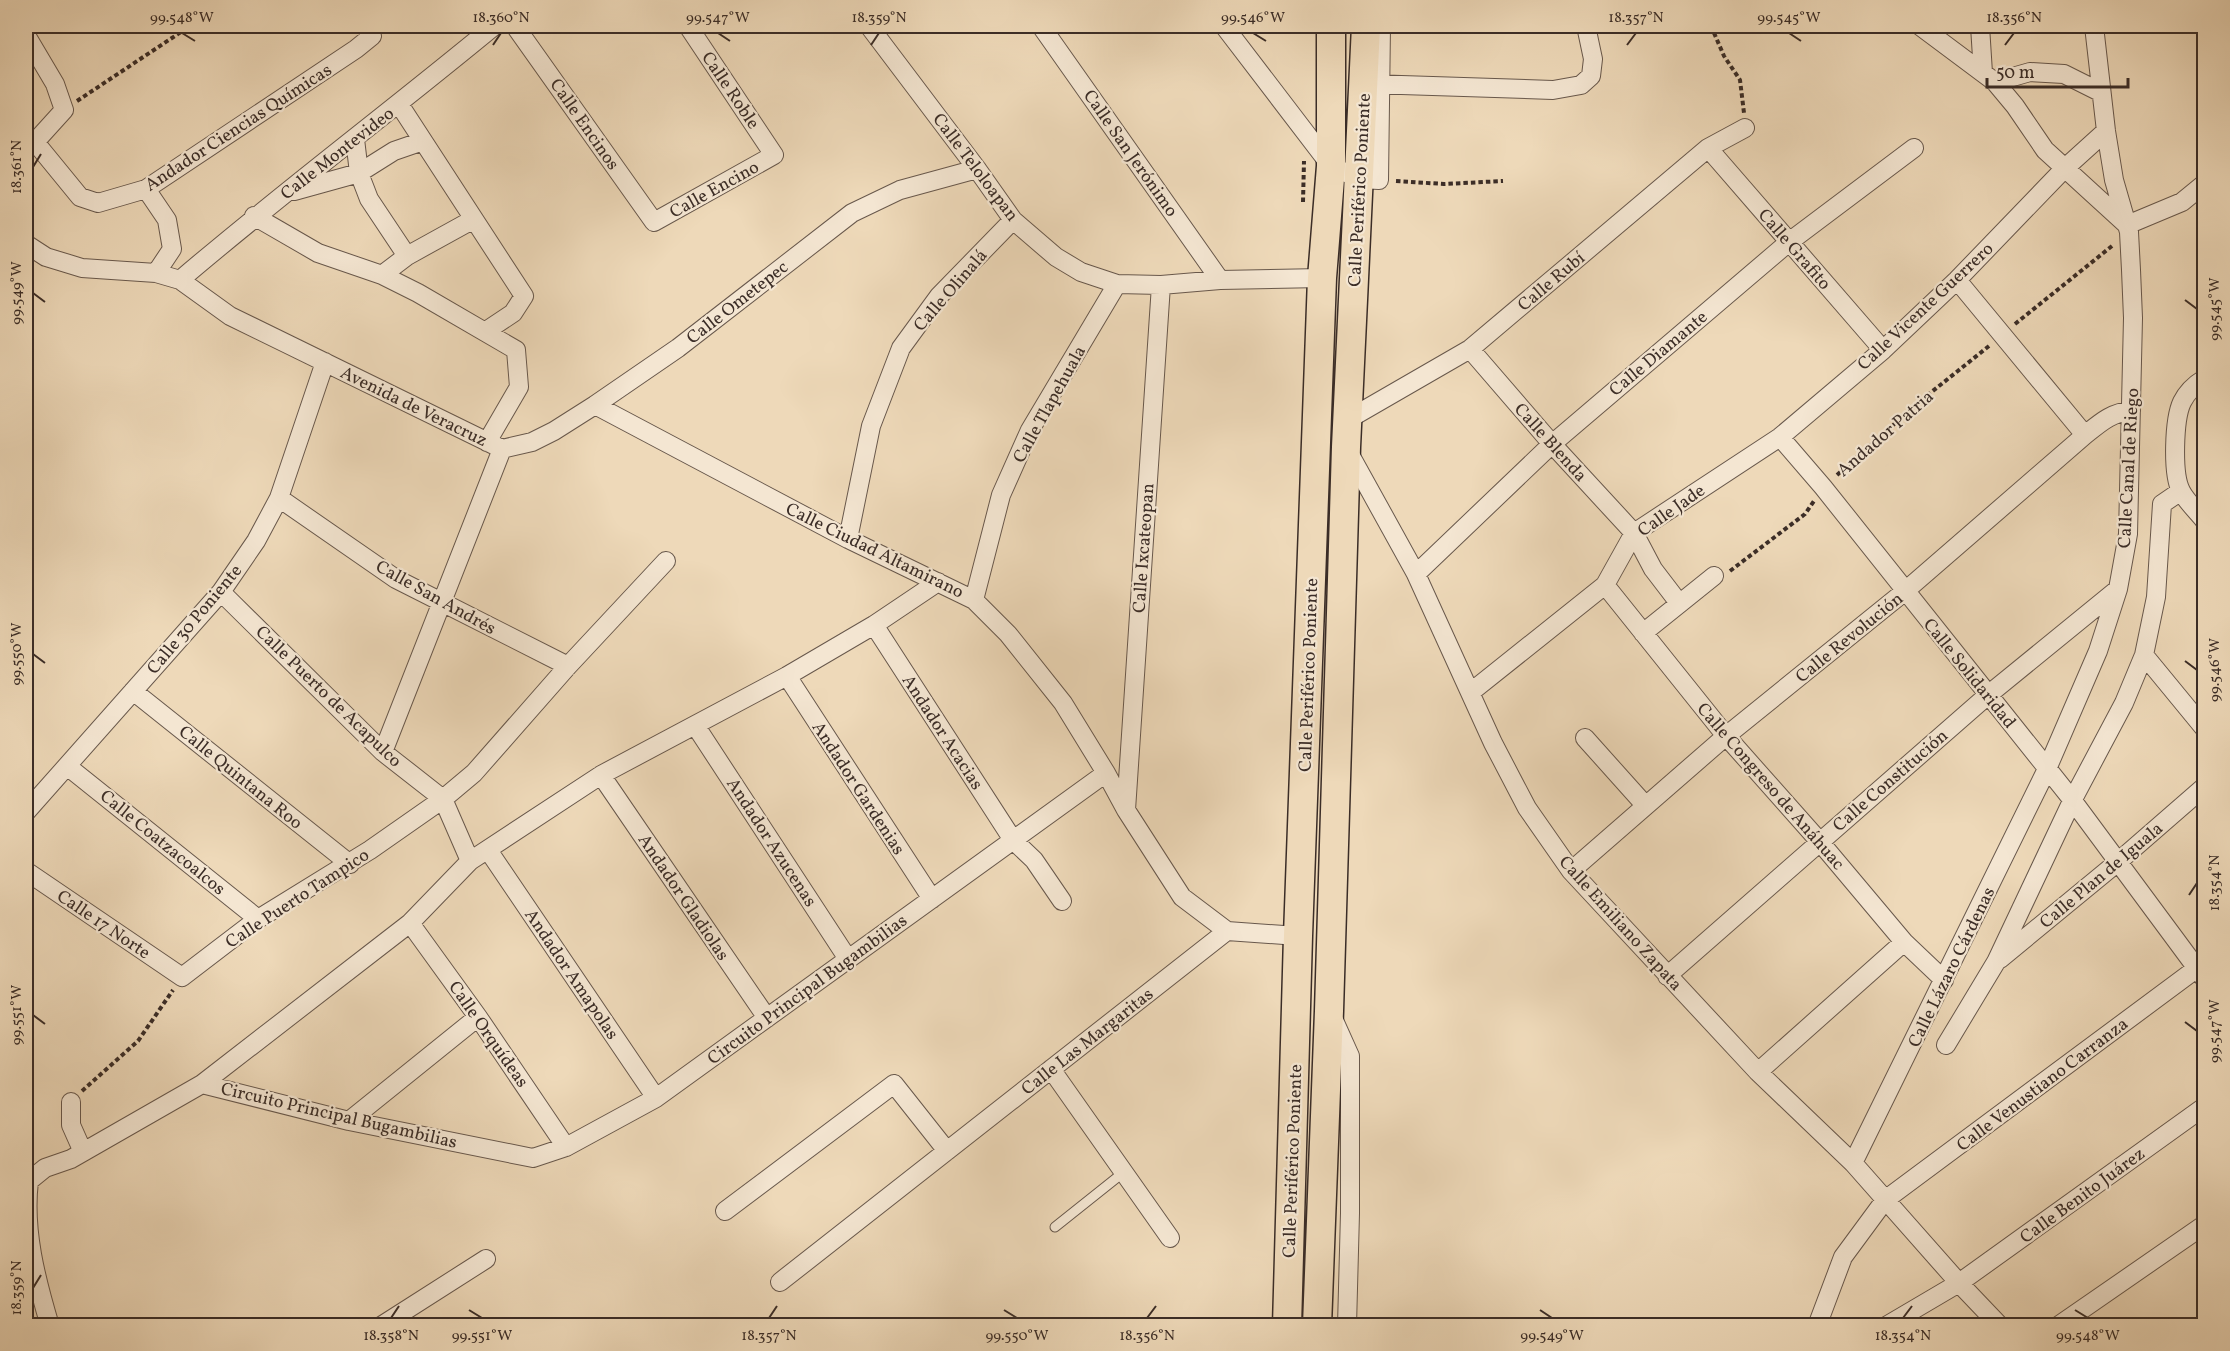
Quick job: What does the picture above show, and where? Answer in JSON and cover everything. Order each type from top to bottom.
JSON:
[{"type":"main road","name":"Calle Periférico Poniente","points":[[1287,1326],[1298,936],[1322,278],[1331,166],[1331,26]]},
{"type":"main road","name":"Calle Periférico Poniente","points":[[1317,1326],[1346,434],[1370,180],[1372,84],[1366,26]]},
{"type":"street","name":"Calle Montevideo","points":[[180,280],[254,216],[286,194],[494,26]]},
{"type":"street","name":"Calle Encinos","points":[[515,26],[654,222]]},
{"type":"street","name":"Calle Roble","points":[[688,26],[774,155]]},
{"type":"street","name":"Calle Teloloapan","points":[[869,26],[1013,220],[1056,257],[1081,272],[1118,284],[1161,285],[1220,280],[1322,278]]},
{"type":"street","name":"Calle San Jerónimo","points":[[1041,26],[1220,280]]},
{"type":"street","points":[[1224,26],[1331,166],[1370,180]]},
{"type":"street","points":[[1381,26],[1372,84],[1553,90],[1581,85],[1591,76],[1593,59],[1586,26]]},
{"type":"street","points":[[1920,26],[1989,78],[2015,106],[2045,150],[2128,229],[2182,202],[2205,184]]},
{"type":"street","points":[[1980,26],[1989,78]]},
{"type":"street","name":"Calle Canal de Riego","points":[[2047,769],[2098,651],[2118,589],[2128,534],[2133,318],[2128,229],[2114,180],[2100,92],[2094,26]]},
{"type":"street","name":"Andador Ciencias Químicas","points":[[64,110],[35,142],[80,197],[98,203],[146,189],[356,49],[368,31]]},
{"type":"street","points":[[26,36],[55,84],[64,110]]},
{"type":"street","points":[[1989,78],[2030,72],[2064,75],[2100,92]]},
{"type":"street","points":[[399,104],[524,296],[513,313],[486,331]]},
{"type":"street","name":"Calle Rubí","points":[[1346,434],[1470,349],[1708,148],[1745,128]]},
{"type":"street","name":"Calle Vicente Guerrero","points":[[1780,437],[1882,350],[1957,280],[2064,169],[2106,131]]},
{"type":"street","points":[[355,139],[359,173],[369,199],[406,256]]},
{"type":"street","points":[[286,194],[359,173],[394,151],[423,141]]},
{"type":"street","name":"Calle Grafito","points":[[1708,148],[1882,350]]},
{"type":"street","name":"Calle Diamante","points":[[1416,574],[1552,444],[1789,242],[1914,148]]},
{"type":"street","name":"Calle Encino","points":[[654,222],[774,155]]},
{"type":"street","name":"Calle Ometepec","points":[[495,445],[532,442],[595,405],[678,348],[852,213],[900,190],[977,169]]},
{"type":"street","points":[[146,189],[167,220],[172,249],[156,273]]},
{"type":"street","points":[[254,216],[318,253],[382,275],[486,331],[516,350],[519,387],[495,445],[441,603],[383,752]]},
{"type":"street","points":[[382,275],[406,256],[474,219]]},
{"type":"street","name":"Calle Olinalá","points":[[848,539],[871,426],[901,348],[939,296],[1013,220]]},
{"type":"street","name":"Avenida de Veracruz","points":[[26,244],[46,257],[82,268],[156,273],[180,280],[230,316],[495,445]]},
{"type":"street","points":[[1957,280],[2085,435]]},
{"type":"street","name":"Calle Tlapehuala","points":[[974,600],[1001,495],[1030,430],[1118,284]]},
{"type":"street","name":"Calle Ixcateopan","points":[[1126,810],[1161,285]]},
{"type":"street","name":"Calle Blenda","points":[[1470,349],[1552,444],[1634,533],[1653,569],[1679,603]]},
{"type":"street","name":"Calle 30 Poniente","points":[[26,812],[221,592],[256,542],[279,498],[325,363]]},
{"type":"street","points":[[2205,379],[2191,389],[2180,405],[2174,459],[2181,491],[2205,520]]},
{"type":"street","name":"Calle Ciudad Altamirano","points":[[595,405],[848,539],[974,600],[1008,634],[1063,703],[1126,810],[1182,897],[1227,931]]},
{"type":"street","name":"Calle Revolución","points":[[1571,871],[1726,736],[1904,592],[2085,435],[2108,417],[2120,412],[2131,411]]},
{"type":"street","name":"Calle Emiliano Zapata","points":[[1346,434],[1416,574],[1493,743],[1527,808],[1571,871],[1758,1072],[1853,1163],[2000,1326]]},
{"type":"street","name":"Calle Solidaridad","points":[[1780,437],[1823,487],[1904,592],[2047,769],[2202,970]]},
{"type":"street","name":"Calle Jade","points":[[1471,692],[1605,585],[1634,533],[1780,437]]},
{"type":"street","points":[[1946,1045],[1996,962],[2072,801],[2124,703],[2144,655],[2156,597],[2162,504],[2181,491]]},
{"type":"street","name":"Calle San Andrés","points":[[279,498],[396,579],[568,666]]},
{"type":"street","name":"Calle Puerto Tampico","points":[[182,977],[258,919],[350,864],[443,799],[474,772],[568,666],[666,561]]},
{"type":"street","points":[[1642,633],[1714,576]]},
{"type":"street","name":"Circuito Principal Bugambilias","points":[[202,1084],[410,923],[470,861],[601,775],[787,676],[874,624],[938,582]]},
{"type":"street","name":"Calle Congreso de Anáhuac","points":[[1605,585],[1726,736],[1820,842],[1904,942],[1944,980]]},
{"type":"street","name":"Calle Constitución","points":[[1667,976],[1988,695],[2118,589]]},
{"type":"street","name":"Calle Puerto de Acapulco","points":[[221,592],[383,752],[443,799],[470,861]]},
{"type":"street","name":"Andador Acacias","points":[[874,624],[1013,840],[1034,860],[1062,901]]},
{"type":"street","points":[[2144,655],[2205,728]]},
{"type":"street","name":"Andador Gardenias","points":[[787,676],[932,899]]},
{"type":"street","name":"Calle Quintana Roo","points":[[133,691],[350,864]]},
{"type":"street","name":"Andador Azucenas","points":[[695,724],[848,959]]},
{"type":"street","points":[[1585,738],[1645,805]]},
{"type":"street","name":"Calle Coatzacoalcos","points":[[67,766],[258,919]]},
{"type":"street","name":"Calle Lázaro Cárdenas","points":[[1853,1163],[2047,769]]},
{"type":"street","name":"Circuito Principal Bugambilias","points":[[202,1084],[349,1120],[533,1158],[566,1148],[656,1098],[1106,773]]},
{"type":"street","name":"Andador Gladiolas","points":[[601,775],[767,1018]]},
{"type":"street","name":"Calle Plan de Iguala","points":[[1996,962],[2205,787]]},
{"type":"street","name":"Andador Amapolas","points":[[488,850],[656,1098]]},
{"type":"street","name":"Calle 17 Norte","points":[[26,872],[182,977]]},
{"type":"street","name":"Calle Orquídeas","points":[[410,923],[478,1017],[566,1148]]},
{"type":"street","points":[[1227,931],[1298,936]]},
{"type":"street","name":"Calle Las Margaritas","points":[[780,1282],[1227,931]]},
{"type":"street","points":[[1758,1072],[1904,942]]},
{"type":"street","name":"Calle Venustiano Carranza","points":[[1885,1200],[2202,970]]},
{"type":"street","points":[[1329,1011],[1350,1056],[1347,1326]]},
{"type":"street","points":[[349,1120],[478,1017]]},
{"type":"street","points":[[1051,1069],[1170,1238]]},
{"type":"street","points":[[50,1326],[30,1271],[27,1198],[29,1181],[45,1168],[71,1159],[202,1084]]},
{"type":"street","points":[[725,1211],[894,1084],[947,1151]]},
{"type":"street","points":[[70,1102],[71,1125],[83,1152]]},
{"type":"street","name":"Calle Benito Juárez","points":[[1886,1326],[1959,1283],[2205,1107]]},
{"type":"street","points":[[1818,1326],[1843,1257],[1885,1200]]},
{"type":"street","points":[[2058,1326],[2205,1225]]},
{"type":"street","points":[[381,1326],[486,1259]]},
{"type":"lane","points":[[1055,1227],[1124,1172]]},
{"type":"path","points":[[64,110],[190,26]]},
{"type":"path","points":[[1711,26],[1724,56],[1740,80],[1745,128]]},
{"type":"path","points":[[1370,180],[1444,184],[1503,181]]},
{"type":"path","name":"Andador Patria","points":[[1714,576],[1732,570],[1805,514],[1823,487],[1919,402],[2128,229]]},
{"type":"path","points":[[70,1102],[138,1041],[182,977]]}]
